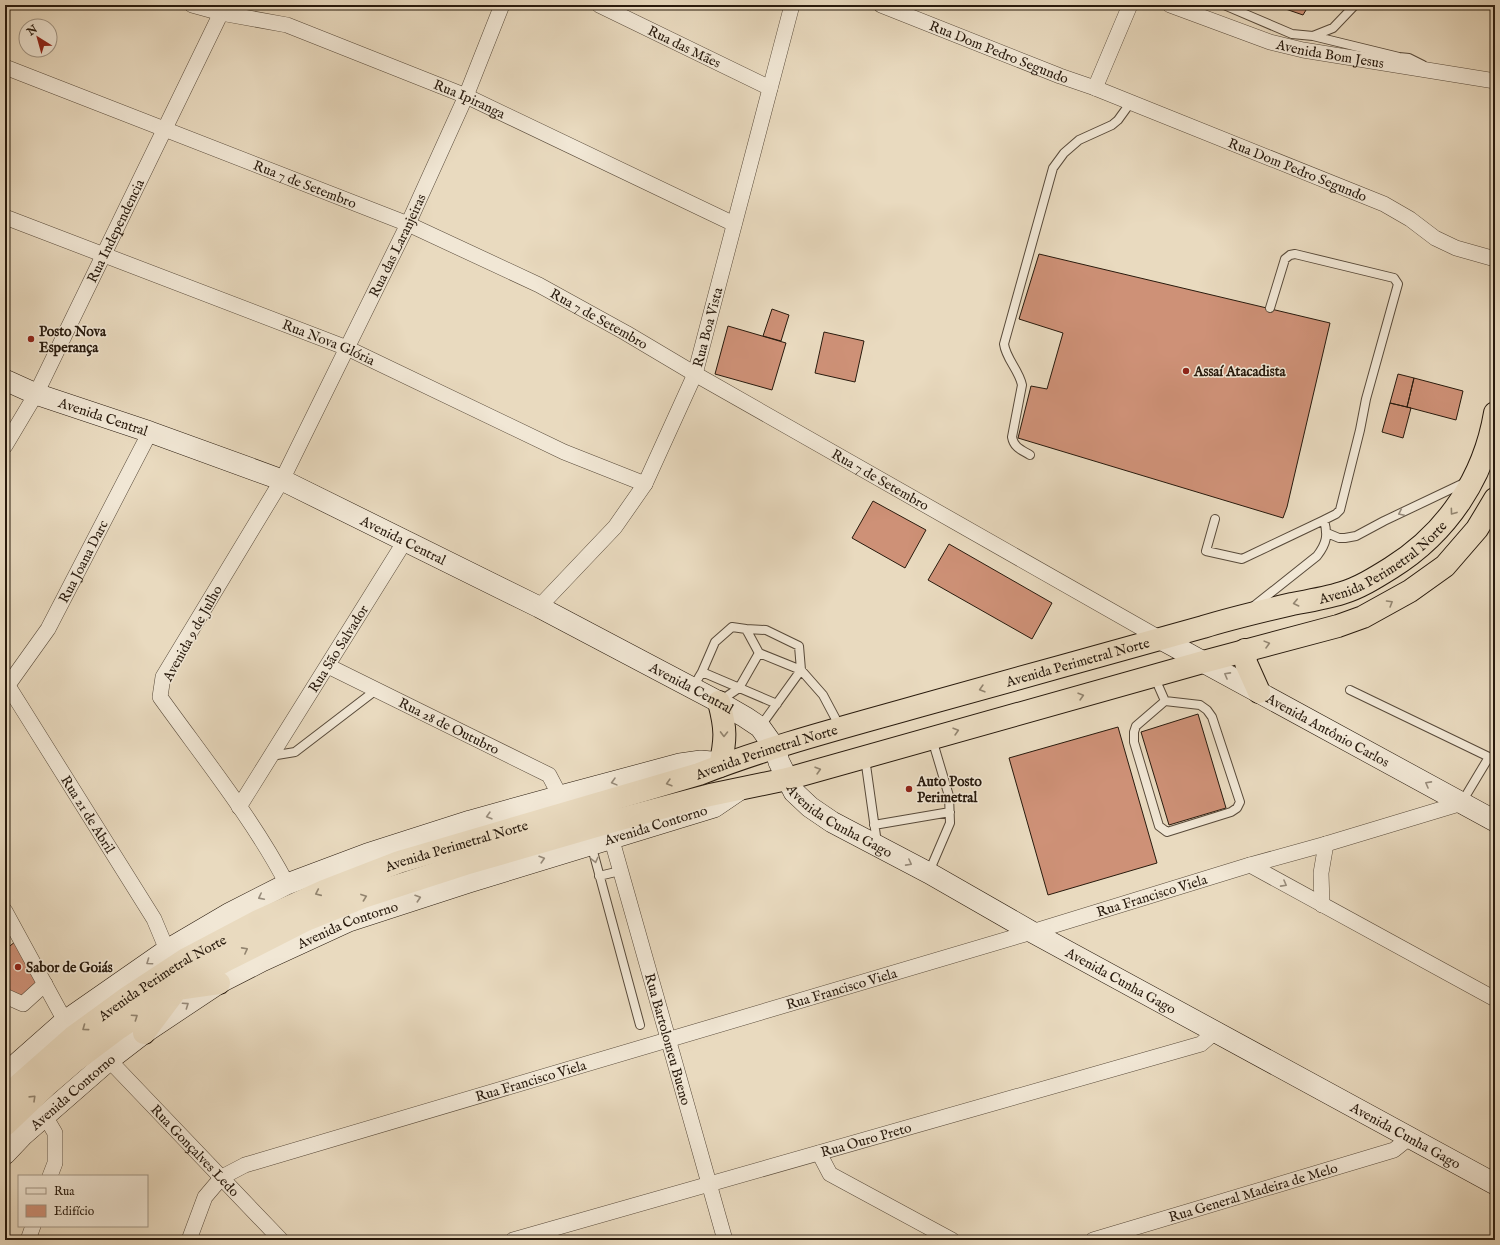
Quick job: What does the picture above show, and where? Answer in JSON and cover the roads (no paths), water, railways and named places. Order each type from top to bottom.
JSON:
[{"type":"highway","name":"Avenida Perimetral Norte","points":[[5,1098],[73,1037],[128,997],[186,959],[258,921],[324,891],[399,862],[699,774],[840,728],[1241,616],[1342,593],[1369,582],[1419,549],[1441,528],[1459,503],[1474,478],[1485,453],[1495,413]]},
{"type":"highway","name":"Avenida Perimetral Norte","points":[[5,1125],[75,1061],[119,1028],[177,989],[260,942],[306,920],[363,897],[464,864],[617,820],[710,795],[787,779],[1154,675],[1338,626],[1364,617],[1410,591],[1445,566],[1477,530],[1495,499]]},
{"type":"highway","points":[[1245,650],[1246,663],[1259,692]]},
{"type":"highway","points":[[719,702],[724,723],[725,737],[720,766]]},
{"type":"highway","points":[[144,1033],[177,989],[219,983]]},
{"type":"street","name":"Rua Ipiranga","points":[[192,5],[221,13],[287,25],[466,96],[734,224]]},
{"type":"street","name":"Rua das Laranjeiras","points":[[282,480],[408,224],[466,96],[502,5]]},
{"type":"street","name":"Rua das Mães","points":[[599,5],[770,88]]},
{"type":"street","name":"Rua Boa Vista","points":[[539,607],[615,527],[645,484],[695,374],[792,5]]},
{"type":"street","name":"Rua Dom Pedro Segundo","points":[[881,5],[1060,76],[1131,102],[1384,204],[1410,219],[1435,238],[1456,248],[1495,259]]},
{"type":"street","points":[[1095,88],[1130,5]]},
{"type":"street","name":"Avenida Bom Jesus","points":[[1170,5],[1276,44],[1303,50],[1495,82]]},
{"type":"street","name":"Rua Independencia","points":[[5,446],[36,394],[221,13]]},
{"type":"street","name":"Rua 7 de Setembro","points":[[5,67],[408,224],[539,285],[626,333],[695,374],[1161,639]]},
{"type":"street","name":"Rua Nova Glória","points":[[5,217],[347,348],[564,452],[645,484]]},
{"type":"street","name":"Avenida Central","points":[[5,380],[36,394],[150,432],[282,480],[539,607],[697,680],[719,702],[760,727],[775,748]]},
{"type":"street","name":"Rua Joana Darc","points":[[6,683],[48,629],[150,432]]},
{"type":"street","name":"Avenida 9 de Julho","points":[[282,480],[163,677],[160,697],[239,807],[275,861],[287,884]]},
{"type":"street","name":"Rua São Salvador","points":[[239,807],[405,541]]},
{"type":"street","name":"Avenida Antônio Carlos","points":[[1161,639],[1495,821]]},
{"type":"street","name":"Rua 28 de Outubro","points":[[328,666],[548,774],[560,796]]},
{"type":"street","name":"Rua 21 de Abril","points":[[6,683],[154,919],[167,950]]},
{"type":"street","name":"Avenida Cunha Gago","points":[[775,748],[787,779],[794,792],[810,807],[832,822],[929,873],[1032,932],[1495,1184]]},
{"type":"street","points":[[5,1074],[66,1021],[167,950],[230,913],[287,884],[374,851],[470,821],[560,796],[680,764],[701,761],[711,762],[720,766]]},
{"type":"street","name":"Avenida Contorno","points":[[5,1154],[45,1116],[109,1060],[144,1033],[219,983],[349,921],[469,882],[714,807],[739,790]]},
{"type":"street","name":"Rua Francisco Viela","points":[[222,1177],[245,1165],[1462,803]]},
{"type":"street","name":"Rua Bartolomeu Bueno","points":[[611,838],[725,1240]]},
{"type":"street","points":[[1322,904],[1321,872],[1326,844]]},
{"type":"street","points":[[1250,865],[1495,999]]},
{"type":"street","points":[[5,911],[66,1021]]},
{"type":"street","points":[[5,996],[23,1004],[45,984]]},
{"type":"street","name":"Rua Ouro Preto","points":[[513,1240],[1200,1044],[1215,1032]]},
{"type":"street","name":"Rua Gonçalves Ledo","points":[[109,1060],[281,1240]]},
{"type":"street","points":[[45,1116],[55,1133],[55,1163],[50,1175]]},
{"type":"street","name":"Rua General Madeira de Melo","points":[[1093,1240],[1394,1150],[1409,1138]]},
{"type":"street","points":[[819,1153],[830,1174],[952,1240]]},
{"type":"street","points":[[189,1240],[205,1196],[222,1177]]},
{"type":"street","points":[[28,1240],[33,1227]]},
{"type":"lane","points":[[1224,5],[1292,34],[1313,36],[1399,57],[1409,58],[1442,73]]},
{"type":"lane","points":[[1313,36],[1333,28],[1355,5]]},
{"type":"lane","points":[[1030,455],[1015,446],[1012,442],[1022,385],[1021,380],[1006,352],[1004,344],[1053,168],[1064,153],[1079,140],[1112,125],[1118,120],[1131,102]]},
{"type":"lane","points":[[1214,520],[1206,551],[1242,559],[1336,514],[1340,510],[1360,430],[1366,399],[1398,284],[1394,278],[1295,254],[1290,255],[1285,259],[1270,308]]},
{"type":"lane","points":[[1327,533],[1339,538],[1356,536],[1474,478]]},
{"type":"lane","points":[[1241,616],[1317,556],[1322,549],[1327,533],[1324,520]]},
{"type":"lane","points":[[760,727],[777,704],[801,670],[799,646],[766,630],[732,628],[715,642],[697,680],[739,688],[777,704]]},
{"type":"lane","points":[[746,629],[759,653],[801,670],[823,695],[840,728]]},
{"type":"lane","points":[[719,702],[739,688],[759,653]]},
{"type":"lane","points":[[1154,675],[1165,701]]},
{"type":"lane","points":[[271,756],[296,752],[376,690]]},
{"type":"lane","points":[[1350,690],[1492,758],[1462,803]]},
{"type":"lane","points":[[1165,701],[1200,705],[1207,710],[1212,717],[1240,802],[1237,808],[1231,812],[1167,832],[1159,826],[1134,742],[1134,732],[1136,726],[1165,701]]},
{"type":"lane","points":[[929,873],[950,823],[949,796],[932,738]]},
{"type":"lane","points":[[865,757],[877,846]]},
{"type":"lane","points":[[874,825],[950,812]]},
{"type":"lane","points":[[591,844],[640,1025]]},
{"type":"lane","points":[[599,876],[620,871]]},
{"type":"place","name":"Posto Nova Esperança","points":[[31,339]]},
{"type":"place","name":"Assaí Atacadista","points":[[1186,371]]},
{"type":"place","name":"Auto Posto Perimetral","points":[[909,789]]},
{"type":"place","name":"Sabor de Goiás","points":[[18,967]]}]
